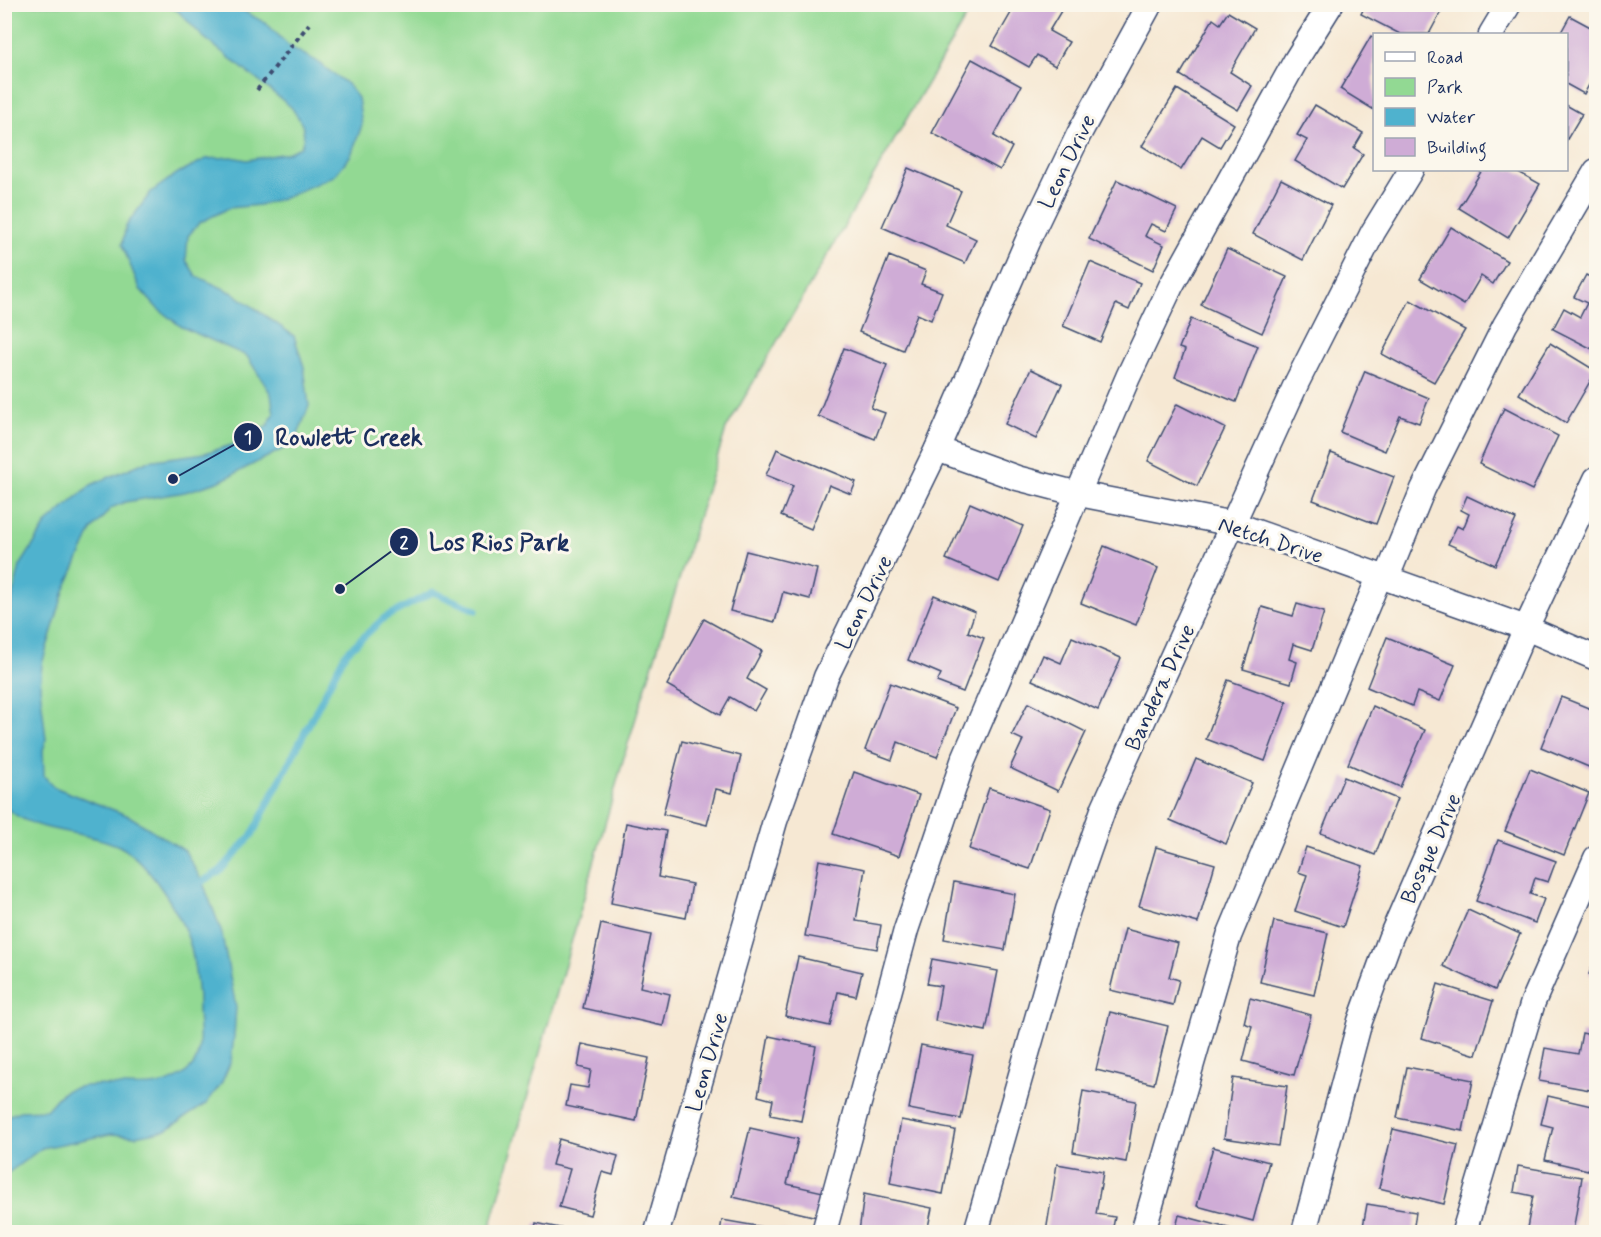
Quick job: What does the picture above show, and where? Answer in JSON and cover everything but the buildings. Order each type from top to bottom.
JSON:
[{"type":"street","name":"Leon Drive","points":[[657,1233],[783,799],[826,677],[937,449],[1027,242],[1079,134],[1150,4]]},
{"type":"street","points":[[824,1233],[906,930],[963,761],[1128,377],[1171,286],[1284,80],[1331,4]]},
{"type":"street","points":[[1492,33],[1509,4]]},
{"type":"street","name":"Bandera Drive","points":[[976,1233],[1068,910],[1104,807],[1297,382],[1373,232],[1410,171]]},
{"type":"street","points":[[1143,1233],[1229,936],[1423,489],[1505,325],[1596,171]]},
{"type":"street","name":"Netch Drive","points":[[937,449],[1017,478],[1079,494],[1234,524],[1526,628],[1596,658]]},
{"type":"street","name":"Bosque Drive","points":[[1304,1233],[1360,1021],[1390,939],[1526,628],[1596,479]]},
{"type":"street","points":[[1464,1233],[1533,1002],[1596,858]]},
{"type":"path","points":[[257,90],[309,24]]},
{"type":"green space","points":[[5,5],[973,5],[726,429],[626,750],[489,1232],[5,1232]]},
{"type":"water","points":[[166,5],[233,5],[267,24],[290,47],[316,61],[347,84],[358,98],[362,125],[351,155],[334,176],[281,199],[259,205],[229,208],[199,223],[188,236],[186,260],[196,276],[233,293],[294,336],[304,367],[309,406],[297,437],[289,446],[218,482],[185,492],[125,502],[111,508],[92,530],[64,591],[42,664],[40,687],[46,740],[43,750],[44,776],[54,787],[129,816],[185,851],[203,883],[221,930],[236,1007],[231,1061],[221,1084],[206,1104],[166,1130],[136,1136],[111,1134],[42,1148],[5,1175],[5,1117],[20,1111],[46,1110],[62,1093],[78,1087],[92,1085],[151,1086],[165,1083],[178,1078],[191,1068],[198,1054],[197,989],[190,944],[179,918],[162,889],[141,863],[119,846],[44,827],[16,815],[4,806],[5,630],[20,566],[47,523],[91,485],[147,461],[205,453],[239,443],[267,426],[274,414],[271,394],[247,356],[182,327],[158,309],[140,289],[122,245],[126,226],[151,192],[178,173],[206,159],[231,157],[247,160],[287,153],[301,147],[304,136],[298,117],[291,107],[202,36],[178,11]]},
{"type":"waterway","points":[[195,886],[220,871],[252,835],[345,654],[384,618],[433,592],[476,610]]},
{"type":"place","name":"Rowlett Creek","points":[[173,479]]},
{"type":"place","name":"Los Rios Park","points":[[340,589]]}]
